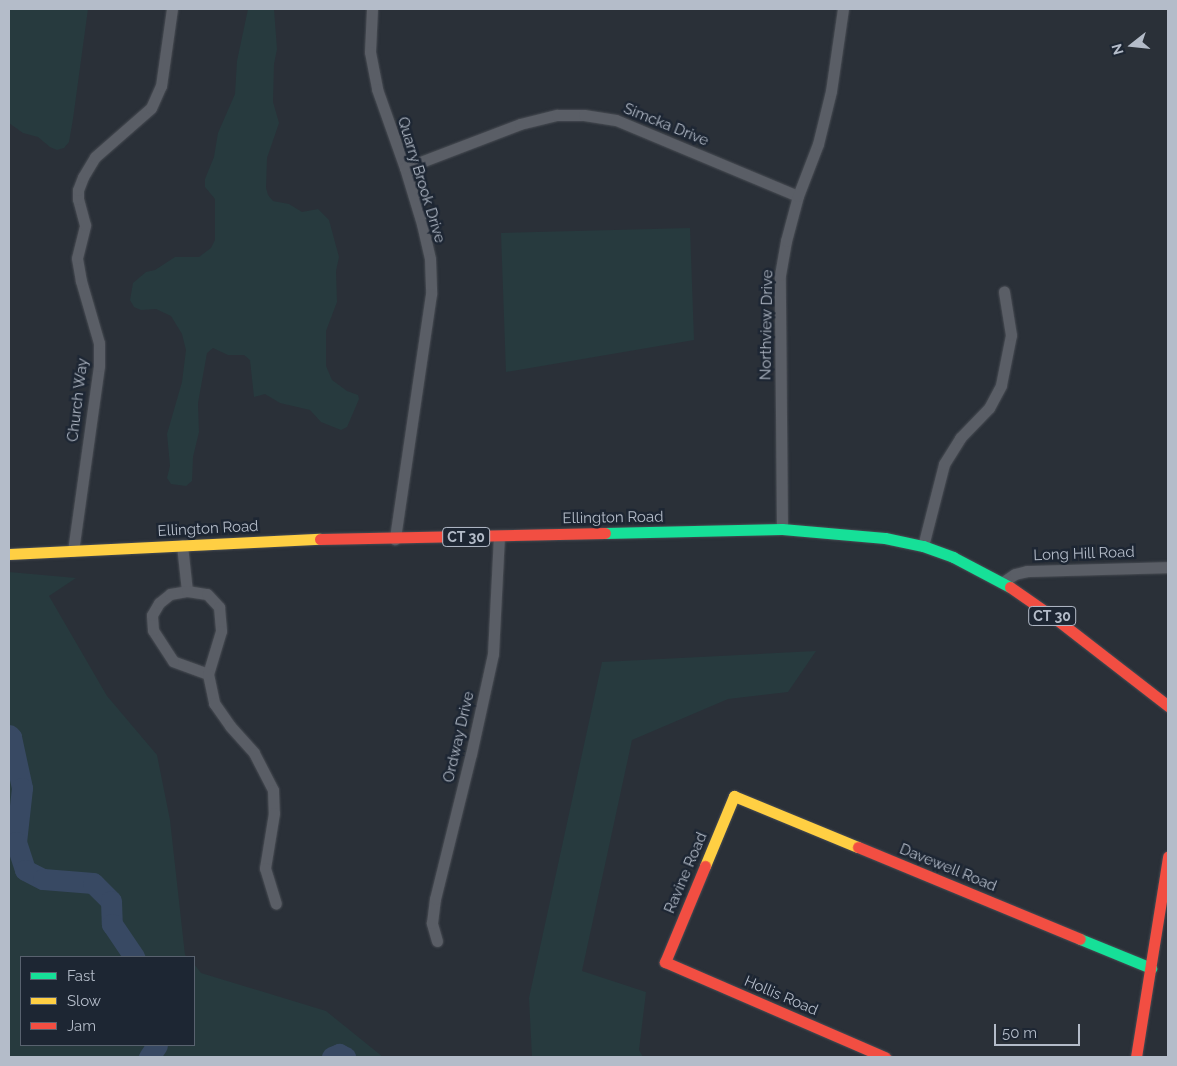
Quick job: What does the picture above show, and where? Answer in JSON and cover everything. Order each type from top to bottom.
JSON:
[{"type":"main road","name":"Ellington Road","points":[[9,554],[281,540],[395,539],[782,529],[834,532],[885,538],[923,546],[954,556],[1003,582],[1056,619],[1168,706]]},
{"type":"main road","name":"Ravine Road","points":[[665,962],[734,796]]},
{"type":"main road","name":"Davewell Road","points":[[734,796],[1151,968]]},
{"type":"main road","points":[[1136,1057],[1168,857]]},
{"type":"main road","name":"Hollis Road","points":[[665,962],[885,1057]]},
{"type":"street","name":"Church Way","points":[[73,551],[99,366],[99,343],[81,281],[77,258],[85,225],[78,200],[83,177],[95,157],[152,108],[161,86],[172,9]]},
{"type":"street","name":"Quarry Brook Drive","points":[[372,9],[370,52],[377,89],[405,168],[430,259],[431,294],[395,539]]},
{"type":"street","name":"Northview Drive","points":[[782,529],[780,275],[786,241],[798,196],[818,144],[825,118],[844,9]]},
{"type":"street","name":"Simcka Drive","points":[[405,168],[520,124],[556,115],[584,115],[616,120],[798,196]]},
{"type":"street","points":[[923,546],[944,464],[960,438],[988,408],[1001,385],[1011,335],[1004,292]]},
{"type":"street","name":"Ordway Drive","points":[[437,941],[432,923],[435,899],[471,754],[492,654],[499,536]]},
{"type":"street","points":[[182,546],[187,591]]},
{"type":"street","name":"Long Hill Road","points":[[1003,582],[1015,574],[1026,571],[1168,567]]},
{"type":"street","points":[[208,674],[173,661],[153,630],[152,615],[159,603],[170,594],[187,591],[207,594],[219,607],[221,631],[208,674],[214,703],[230,726],[254,753],[272,790],[274,812],[265,868],[276,903]]},
{"type":"green space","points":[[9,9],[88,9],[73,119],[69,142],[64,148],[57,150],[50,147],[38,137],[23,133],[9,123]]},
{"type":"green space","points":[[248,9],[274,9],[277,49],[274,64],[273,102],[279,123],[267,158],[266,188],[268,195],[273,201],[289,204],[302,212],[318,209],[329,220],[339,257],[336,271],[337,302],[326,331],[326,366],[332,380],[347,391],[358,395],[359,399],[347,427],[341,430],[321,422],[310,410],[280,403],[265,394],[254,397],[250,360],[244,355],[228,355],[213,348],[207,353],[198,403],[199,432],[193,457],[192,481],[186,486],[171,484],[167,478],[170,466],[167,434],[182,382],[186,350],[182,334],[171,316],[156,309],[141,310],[134,307],[130,300],[133,283],[146,272],[155,270],[175,257],[199,257],[211,248],[215,240],[215,199],[205,187],[205,179],[214,157],[218,133],[235,94],[237,61]]},
{"type":"green space","points":[[690,228],[694,340],[506,372],[501,233]]},
{"type":"green space","points":[[9,572],[76,578],[49,596],[107,696],[157,755],[170,820],[186,956],[20,956],[20,1046],[195,1046],[195,965],[201,973],[326,1011],[383,1057],[9,1057]]},
{"type":"green space","points":[[816,651],[788,692],[728,699],[632,740],[582,971],[646,992],[639,1050],[643,1057],[532,1057],[529,998],[602,662]]},
{"type":"waterway","points":[[9,735],[22,788],[16,842],[25,870],[43,879],[93,883],[111,901],[112,924],[133,956]]},
{"type":"waterway","points":[[149,1057],[156,1046]]},
{"type":"waterway","points":[[332,1057],[339,1054],[345,1057]]},
{"type":"traffic: fast","points":[[605,533],[782,529],[885,538],[923,546],[953,557],[1010,587]]},
{"type":"traffic: fast","points":[[1080,939],[1151,968]]},
{"type":"traffic: slow","points":[[9,554],[320,539]]},
{"type":"traffic: slow","points":[[705,866],[734,796],[858,847]]},
{"type":"traffic: jam","points":[[320,539],[605,533]]},
{"type":"traffic: jam","points":[[1010,587],[1056,619],[1168,706]]},
{"type":"traffic: jam","points":[[858,847],[1080,939]]},
{"type":"traffic: jam","points":[[1136,1057],[1168,857]]},
{"type":"traffic: jam","points":[[705,866],[665,962],[885,1057]]}]
